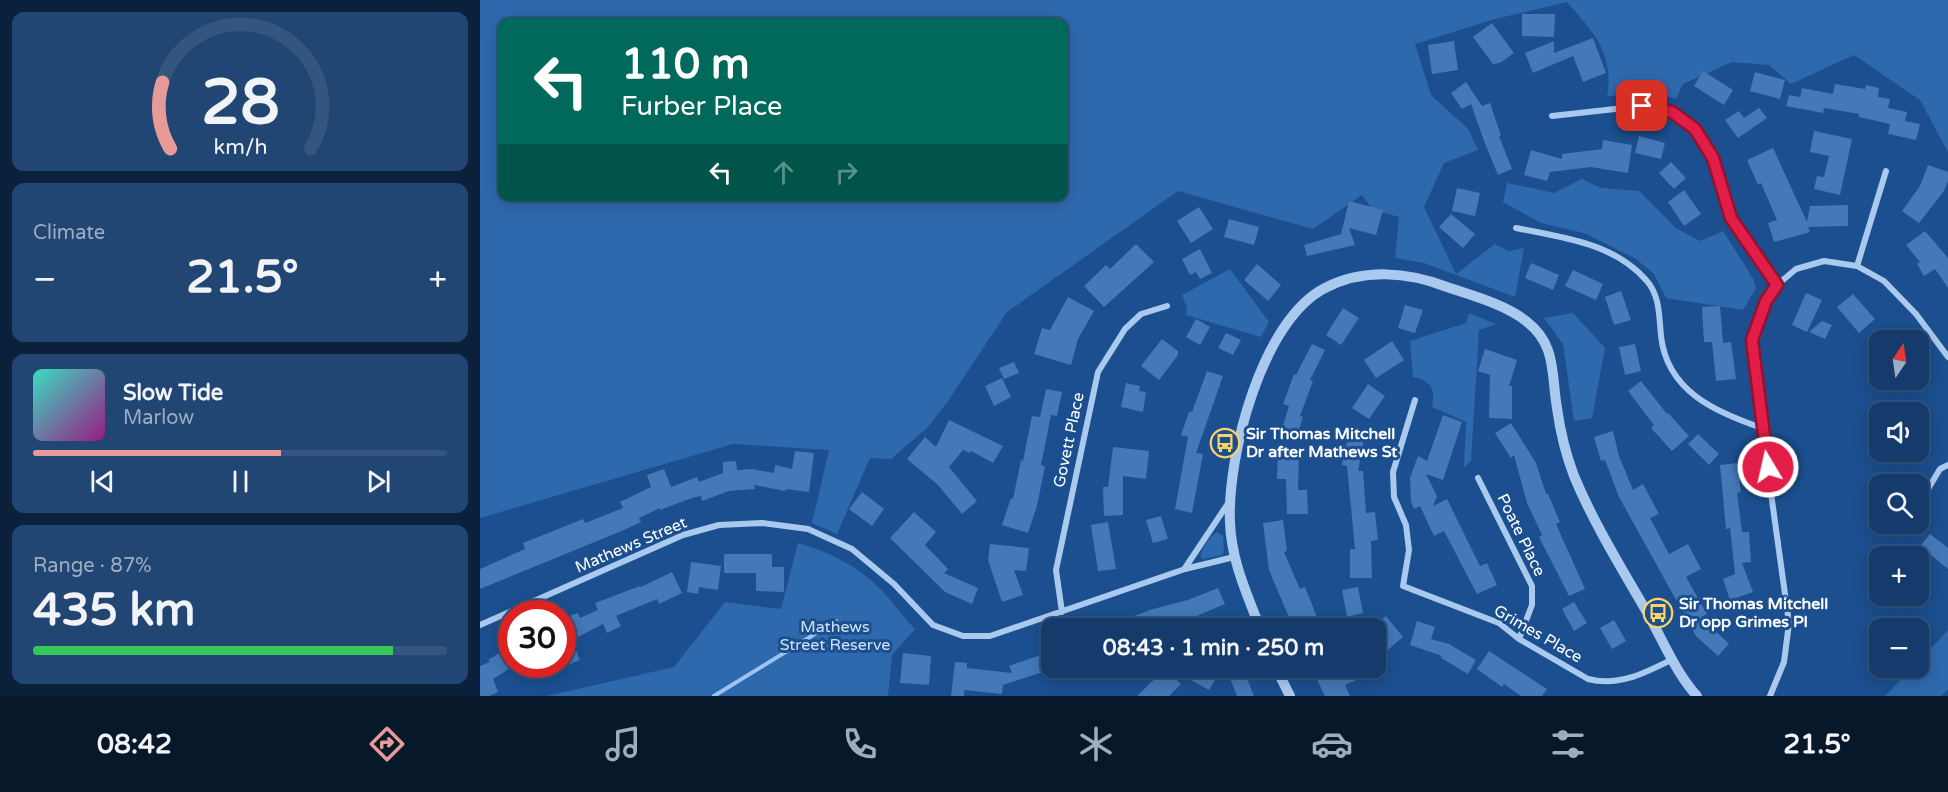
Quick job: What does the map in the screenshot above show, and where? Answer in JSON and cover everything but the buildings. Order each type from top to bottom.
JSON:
[{"type":"street","points":[[1552,116],[1642,106],[1672,112],[1695,129],[1713,158],[1731,218],[1777,285]]},
{"type":"street","points":[[1857,266],[1886,171]]},
{"type":"street","points":[[1516,228],[1588,244],[1632,267],[1647,281],[1657,297],[1662,344],[1674,376],[1703,403],[1737,420],[1762,429]]},
{"type":"street","points":[[1770,696],[1784,662],[1789,623],[1752,340],[1766,301],[1777,285],[1796,269],[1824,261],[1857,266],[1884,281],[1916,314],[1948,357]]},
{"type":"street","points":[[1256,618],[1234,557],[1230,522],[1232,470],[1250,397],[1280,336],[1301,305],[1325,288],[1361,275],[1410,276],[1434,282],[1512,312],[1536,329],[1547,345],[1553,360],[1559,424],[1574,474],[1600,529],[1673,659],[1697,696]]},
{"type":"street","name":"Govett Place","points":[[1062,612],[1056,570],[1098,372],[1125,329],[1141,314],[1167,306]]},
{"type":"street","name":"Grimes Place","points":[[1415,399],[1393,472],[1394,497],[1406,525],[1409,550],[1403,586],[1499,623],[1519,639],[1588,679],[1599,682],[1619,681],[1644,674],[1673,659]]},
{"type":"street","points":[[1929,487],[1940,469],[1948,465]]},
{"type":"street","name":"Poate Place","points":[[1478,478],[1532,586],[1532,605],[1519,639]]},
{"type":"street","points":[[1185,569],[1231,500]]},
{"type":"street","name":"Mathews Street","points":[[480,625],[683,535],[719,525],[762,523],[808,529],[852,549],[894,584],[933,625],[963,636],[990,636],[1185,569],[1234,557]]},
{"type":"street","points":[[1281,678],[1290,696]]},
{"type":"green space","points":[[480,0],[1948,0],[1948,152],[1920,100],[1854,55],[1791,84],[1769,65],[1732,62],[1683,84],[1676,99],[1650,93],[1607,97],[1609,82],[1605,56],[1593,34],[1567,2],[1495,19],[1415,44],[1431,95],[1468,129],[1478,150],[1444,163],[1424,207],[1456,274],[1495,244],[1509,251],[1524,248],[1515,297],[1424,263],[1395,258],[1399,217],[1373,210],[1362,195],[1313,229],[1178,191],[1007,312],[928,427],[891,459],[870,458],[837,534],[812,523],[829,450],[733,444],[480,518]]},
{"type":"green space","points":[[1582,179],[1601,188],[1639,191],[1676,228],[1700,241],[1723,231],[1754,280],[1756,288],[1743,310],[1666,298],[1654,274],[1636,259],[1584,233],[1541,223],[1503,202],[1507,183],[1554,193]]},
{"type":"green space","points":[[1230,269],[1269,322],[1261,337],[1186,315],[1187,308],[1182,295]]},
{"type":"green space","points":[[1469,313],[1496,324],[1479,330],[1471,461],[1464,467],[1466,422],[1432,407],[1431,387],[1424,381],[1413,377],[1410,341],[1466,323]]},
{"type":"green space","points":[[1573,313],[1605,348],[1592,418],[1574,421],[1563,344],[1544,318]]},
{"type":"green space","points":[[1217,532],[1223,536],[1224,552],[1222,555],[1201,558],[1206,544]]},
{"type":"green space","name":"Mathews Street Reserve","points":[[798,543],[834,556],[866,576],[915,629],[892,655],[888,696],[547,696],[674,667],[725,602],[781,609]]},
{"type":"green space","points":[[1948,630],[1948,689],[1941,696],[1885,696],[1902,678],[1929,678],[1929,650]]},
{"type":"waterway","points":[[714,696],[836,621]]},
{"type":"place","name":"Sir Thomas Mitchell Dr after Mathews St","points":[[1225,443]]},
{"type":"place","name":"Sir Thomas Mitchell Dr opp Grimes Pl","points":[[1658,613]]},
{"type":"route","points":[[1642,106],[1672,112],[1695,129],[1713,158],[1731,218],[1777,285],[1766,301],[1752,340],[1768,467]]}]
